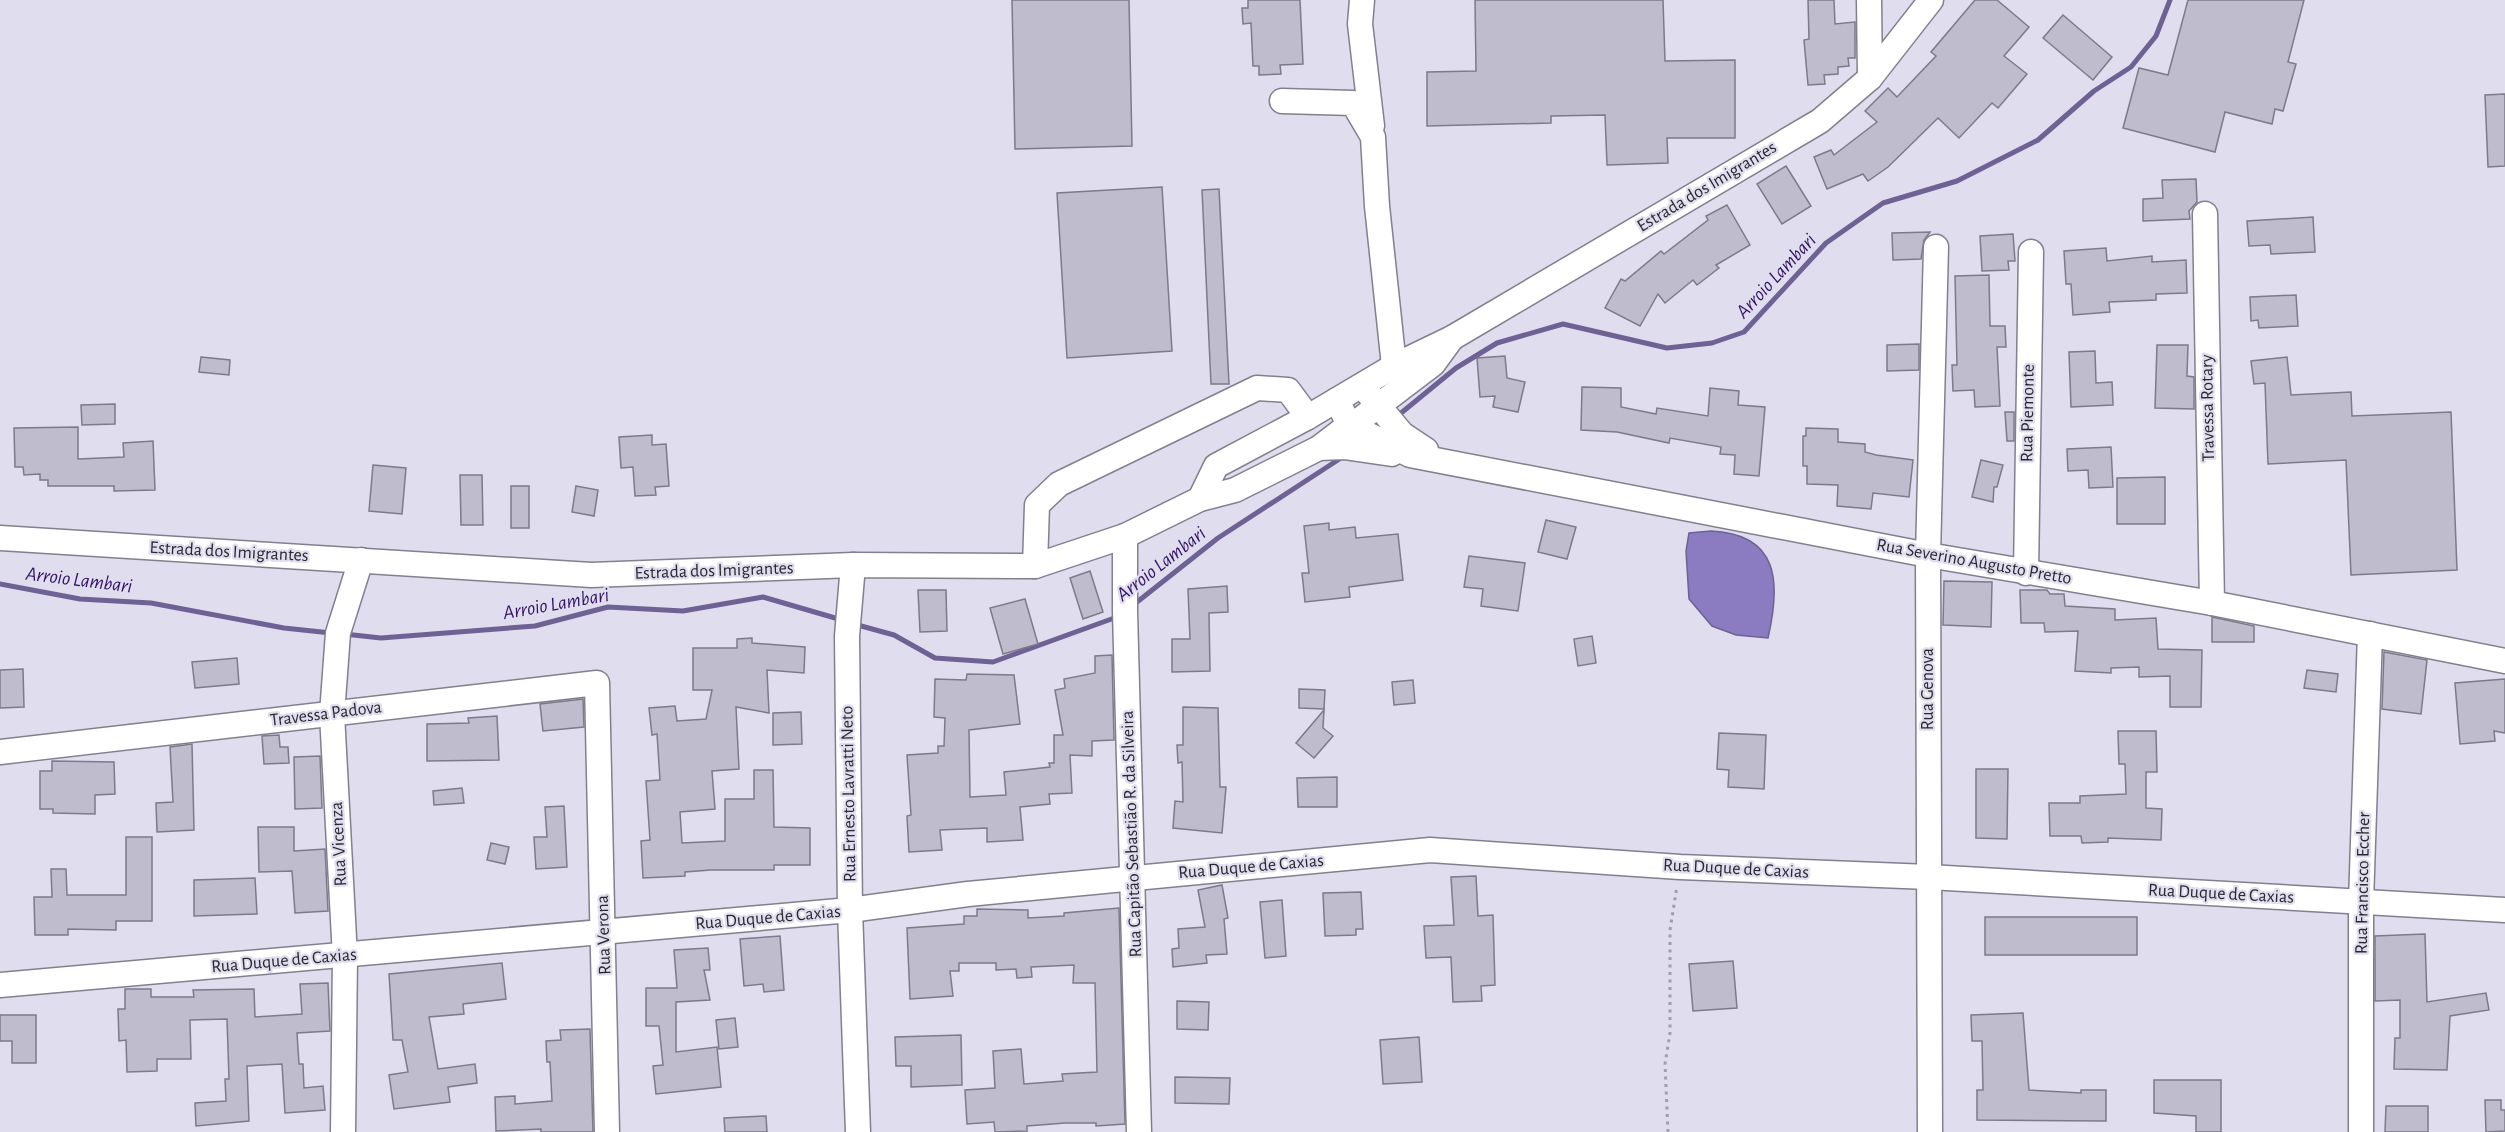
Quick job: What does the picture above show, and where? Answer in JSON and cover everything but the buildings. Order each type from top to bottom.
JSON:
[{"type":"street","points":[[1362,0],[1360,24],[1394,366]]},
{"type":"street","points":[[1869,0],[1870,78]]},
{"type":"street","name":"Estrada dos Imigrantes","points":[[1200,499],[1216,465],[1308,417],[1394,366],[1452,338],[1820,121],[1870,78],[1931,0]]},
{"type":"street","points":[[1282,101],[1353,103],[1373,137]]},
{"type":"street","name":"Travessa Rotary","points":[[2205,214],[2211,603]]},
{"type":"street","name":"Rua Genova","points":[[1930,1132],[1928,555],[1936,247]]},
{"type":"street","name":"Rua Piemonte","points":[[2026,573],[2031,252]]},
{"type":"street","name":"Estrada dos Imigrantes","points":[[0,538],[591,575],[853,565],[1035,566],[1125,536],[1200,499],[1235,490],[1350,433],[1362,418],[1380,408],[1433,364],[1452,338]]},
{"type":"street","points":[[1362,385],[1406,444]]},
{"type":"street","points":[[1035,566],[1037,505],[1059,484],[1257,388],[1288,390],[1308,417]]},
{"type":"street","points":[[1337,400],[1350,433]]},
{"type":"street","name":"Rua Severino Augusto Pretto","points":[[1350,433],[1378,447],[1406,444],[1443,461],[1928,555],[2211,603],[2505,661]]},
{"type":"street","name":"Rua Capitão Sebastião R. da Silveira","points":[[1125,536],[1139,1132]]},
{"type":"street","name":"Rua Vicenza","points":[[343,1132],[345,957],[332,714],[338,633],[361,560]]},
{"type":"street","name":"Rua Ernesto Lavratti Neto","points":[[853,565],[848,624],[850,910],[858,1132]]},
{"type":"street","name":"Rua Francisco Eccher","points":[[2361,1132],[2361,902],[2370,634]]},
{"type":"street","name":"Travessa Padova","points":[[0,752],[597,683],[597,738]]},
{"type":"street","name":"Rua Verona","points":[[597,738],[604,932],[607,1132]]},
{"type":"street","name":"Rua Duque de Caxias","points":[[0,986],[345,957],[850,910],[968,894],[1430,850],[1680,867],[1929,878],[2505,910]]},
{"type":"path","points":[[1668,1132],[1665,1064],[1670,1034],[1670,930],[1680,867]]},
{"type":"shaded area","points":[[1711,531],[1734,534],[1750,541],[1762,551],[1770,565],[1774,580],[1774,598],[1768,638],[1736,635],[1712,626],[1689,599],[1686,551],[1689,533]]},
{"type":"waterway","name":"Arroio Lambari","points":[[1395,418],[1456,368],[1497,343],[1563,324],[1667,348],[1712,343],[1744,332],[1826,243],[1883,203],[1957,181],[2038,140],[2094,91],[2131,67],[2156,36],[2170,0]]},
{"type":"waterway","name":"Arroio Lambari","points":[[1132,606],[1218,538],[1344,456]]},
{"type":"waterway","name":"Arroio Lambari","points":[[0,584],[80,599],[151,603],[284,628],[331,633]]},
{"type":"waterway","name":"Arroio Lambari","points":[[344,634],[381,638],[535,626],[608,607],[683,611],[763,597],[842,620]]},
{"type":"waterway","name":"Arroio Lambari","points":[[854,624],[894,635],[935,658],[993,662],[1117,617]]}]
